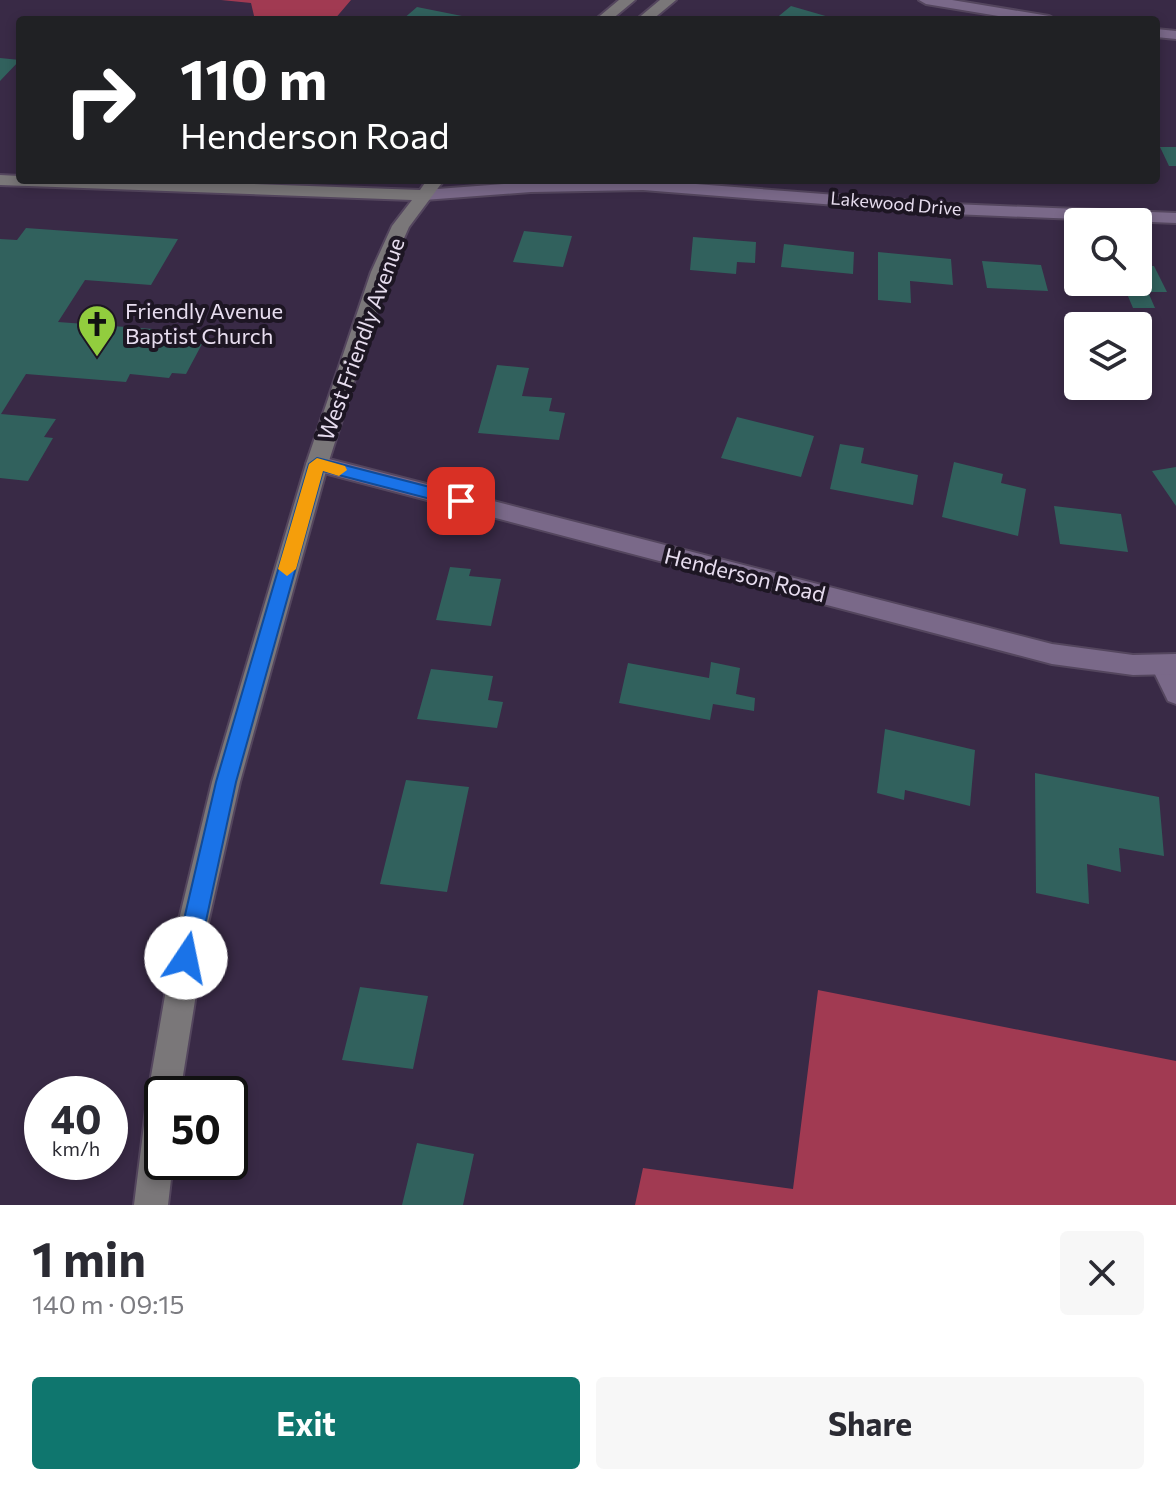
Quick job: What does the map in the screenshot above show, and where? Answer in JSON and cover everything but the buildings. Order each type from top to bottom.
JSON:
[{"type":"main road","points":[[607,16],[628,0]]},
{"type":"main road","points":[[648,16],[669,0]]},
{"type":"main road","points":[[343,184],[429,185]]},
{"type":"main road","name":"West Friendly Avenue","points":[[167,1076],[191,932],[226,782],[317,464],[380,272],[401,226],[429,185]]},
{"type":"main road","points":[[151,1205],[154,1180]]},
{"type":"street","points":[[926,0],[1024,16]]},
{"type":"street","name":"Lakewood Drive","points":[[429,185],[643,185],[952,209],[1176,218]]},
{"type":"street","name":"Henderson Road","points":[[317,464],[1052,654],[1133,665],[1168,664]]},
{"type":"lane","points":[[1168,664],[1176,695]]},
{"type":"shaded area","points":[[221,0],[351,0],[337,16],[254,16],[251,3]]},
{"type":"shaded area","points":[[818,990],[1176,1061],[1176,1205],[635,1205],[643,1168],[793,1189]]},
{"type":"slow traffic","points":[[287,569],[317,464],[339,470]]},
{"type":"place","name":"Friendly Avenue Baptist Church","points":[[97,358]]},
{"type":"route","points":[[186,958],[226,782],[317,464],[461,501]]}]
